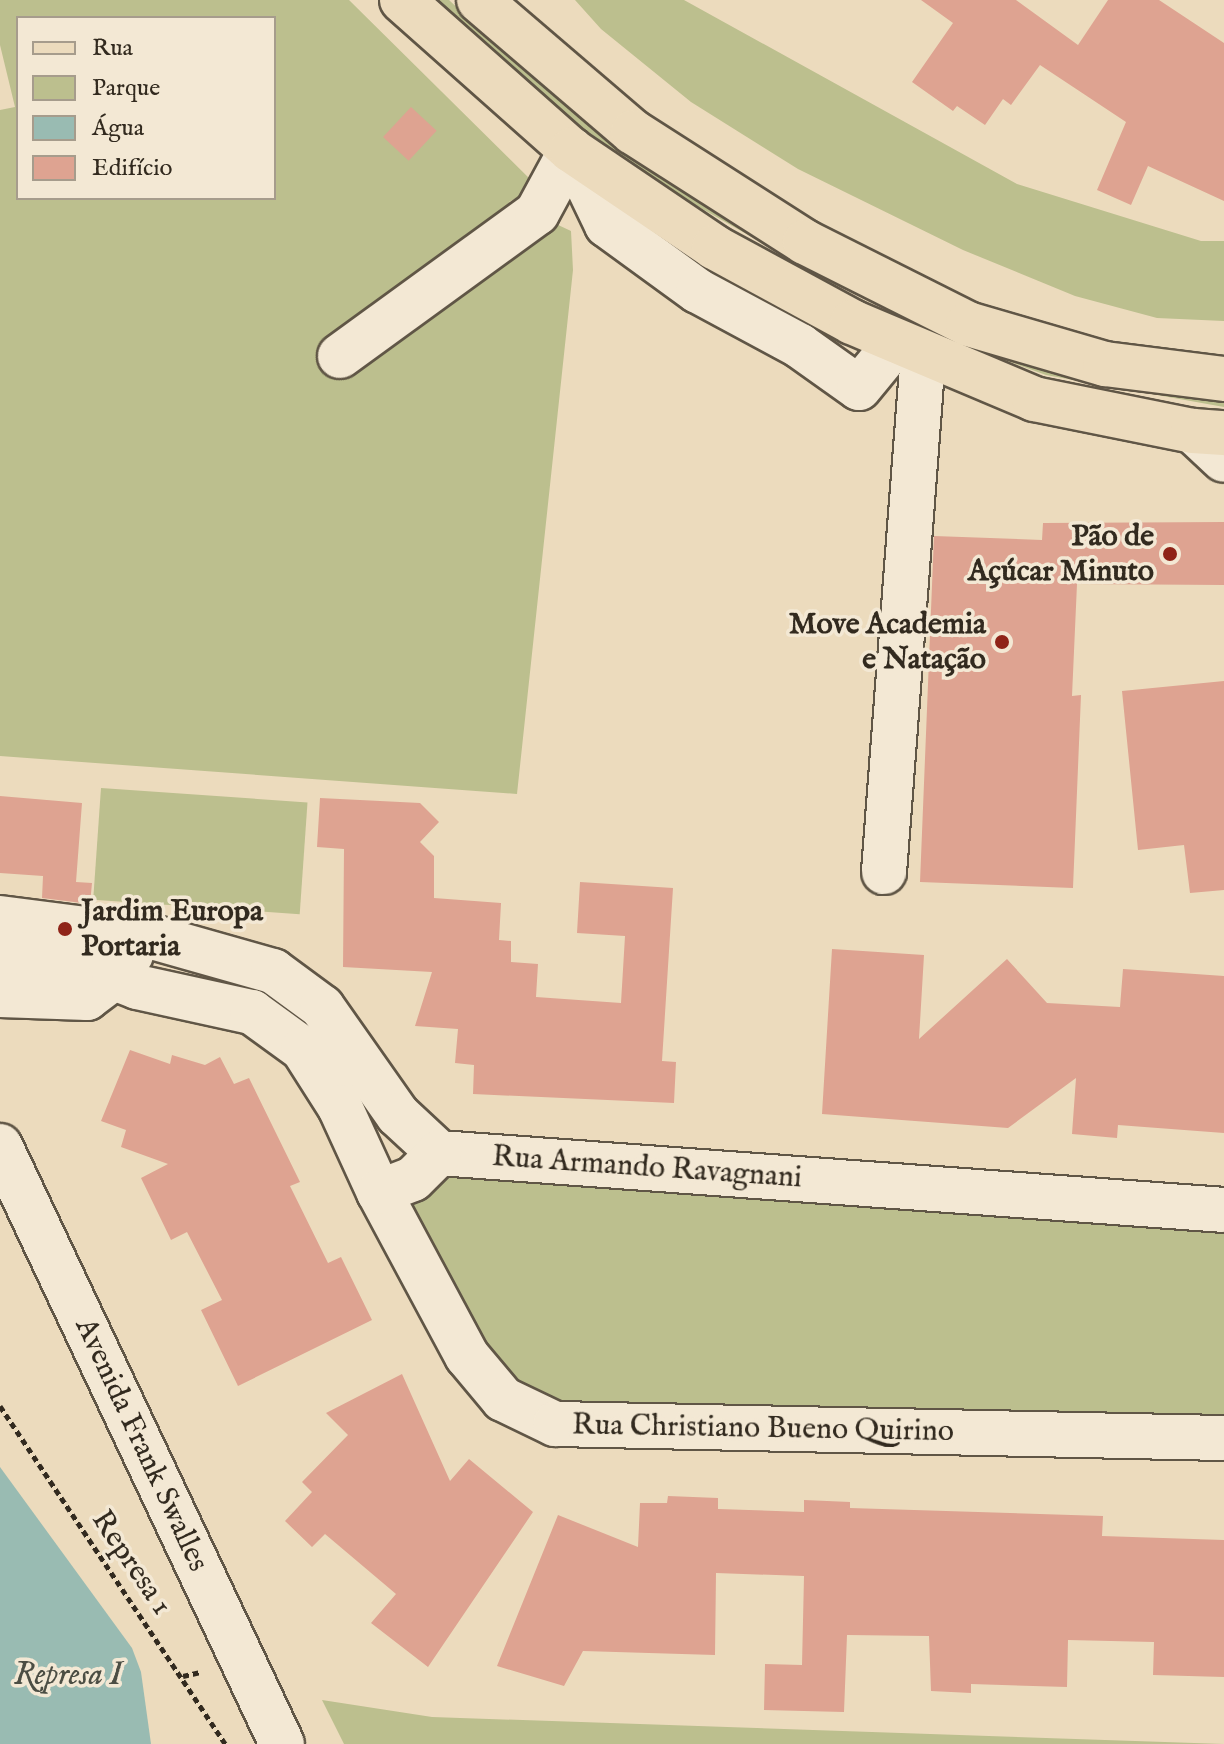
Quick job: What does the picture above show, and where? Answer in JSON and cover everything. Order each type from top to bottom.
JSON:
[{"type":"main road","points":[[402,0],[571,150],[714,247],[909,350],[1034,399],[1214,441]]},
{"type":"main road","points":[[479,0],[633,132],[805,242],[968,324],[1105,364],[1224,379]]},
{"type":"street","points":[[340,356],[537,213],[571,150]]},
{"type":"street","points":[[571,150],[607,225],[698,291],[800,346],[859,388],[909,350]]},
{"type":"street","points":[[884,872],[909,350]]},
{"type":"street","points":[[0,918],[156,938],[273,971],[322,1007],[398,1115],[439,1153],[413,1179],[379,1192],[340,1107],[303,1049],[252,1012],[114,978],[92,958],[0,953]]},
{"type":"street","points":[[0,995],[87,998],[114,978],[132,953],[156,938]]},
{"type":"street","name":"Avenida Frank Swalles","points":[[0,1146],[282,1744]]},
{"type":"street","name":"Rua Armando Ravagnani","points":[[439,1153],[1224,1210]]},
{"type":"street","name":"Rua Christiano Bueno Quirino","points":[[379,1192],[467,1356],[503,1399],[555,1424],[1224,1438]]},
{"type":"path","name":"Represa 1","points":[[0,1406],[225,1744]]},
{"type":"green space","points":[[0,0],[349,0],[537,186],[509,202],[571,231],[573,270],[517,794],[0,756],[0,110],[15,107],[0,45]]},
{"type":"green space","points":[[433,0],[449,0],[487,36],[768,238],[1224,397],[1224,407],[1046,375],[948,339],[836,285],[692,203],[578,127]]},
{"type":"green space","points":[[575,0],[684,0],[1017,184],[1201,241],[1224,241],[1224,321],[1157,318],[1075,296],[963,250],[798,169],[691,102],[601,29]]},
{"type":"green space","points":[[101,788],[307,802],[300,914],[93,900]]},
{"type":"green space","points":[[441,1170],[1224,1229],[1224,1419],[559,1403],[522,1383],[485,1342],[438,1261],[410,1201]]},
{"type":"green space","points":[[322,1700],[432,1717],[1224,1744],[344,1744]]},
{"type":"water","name":"Represa I","points":[[0,1467],[132,1648],[141,1672],[151,1744],[0,1744]]},
{"type":"building","points":[[921,0],[1016,0],[1078,45],[1108,0],[1159,0],[1224,43],[1224,201],[1148,166],[1131,205],[1097,190],[1126,122],[1040,65],[1011,105],[1003,99],[985,125],[957,106],[953,111],[912,82],[953,23]]},
{"type":"building","points":[[411,107],[437,131],[409,161],[383,137]]},
{"type":"building","name":"Move Academia e Natação","points":[[1224,522],[1224,585],[1077,584],[1072,696],[1081,695],[1073,888],[920,882],[934,536],[1042,540],[1043,523]]},
{"type":"building","points":[[1224,681],[1224,890],[1190,893],[1184,845],[1138,850],[1122,691]]},
{"type":"building","points":[[0,796],[82,803],[76,882],[92,883],[90,904],[42,898],[43,876],[0,873]]},
{"type":"building","points":[[320,798],[420,803],[439,822],[420,842],[434,856],[434,898],[501,903],[499,940],[511,941],[511,962],[538,964],[536,997],[621,1003],[625,936],[577,933],[580,882],[673,888],[662,1061],[676,1062],[674,1103],[473,1094],[474,1065],[455,1063],[458,1029],[415,1026],[432,972],[343,967],[344,849],[317,847]]},
{"type":"building","points":[[832,949],[924,955],[919,1039],[1007,959],[1047,1003],[1120,1007],[1123,969],[1224,976],[1224,1133],[1118,1125],[1117,1138],[1072,1134],[1076,1078],[1008,1128],[822,1114]]},
{"type":"building","points":[[130,1050],[170,1064],[172,1055],[205,1065],[220,1057],[234,1084],[249,1078],[300,1182],[290,1186],[328,1263],[341,1257],[372,1320],[238,1386],[201,1310],[222,1300],[187,1232],[171,1240],[141,1178],[168,1164],[121,1147],[126,1130],[101,1121]]},
{"type":"building","points":[[402,1374],[450,1481],[469,1459],[533,1512],[428,1667],[371,1623],[396,1594],[325,1534],[312,1547],[285,1521],[312,1492],[302,1482],[348,1435],[326,1413]]},
{"type":"building","points":[[668,1496],[718,1498],[718,1509],[804,1512],[804,1500],[850,1502],[850,1508],[1103,1516],[1102,1536],[1224,1540],[1224,1677],[1153,1675],[1154,1642],[1068,1640],[1067,1687],[971,1684],[971,1693],[931,1691],[929,1636],[847,1635],[844,1712],[764,1710],[765,1664],[802,1665],[804,1576],[716,1573],[715,1655],[583,1651],[564,1686],[497,1666],[558,1515],[638,1547],[640,1503],[667,1503]]},
{"type":"place","name":"Pão de Açúcar Minuto","points":[[1170,554]]},
{"type":"place","name":"Move Academia e Natação","points":[[1002,642]]},
{"type":"place","name":"Jardim Europa Portaria","points":[[65,929]]}]
